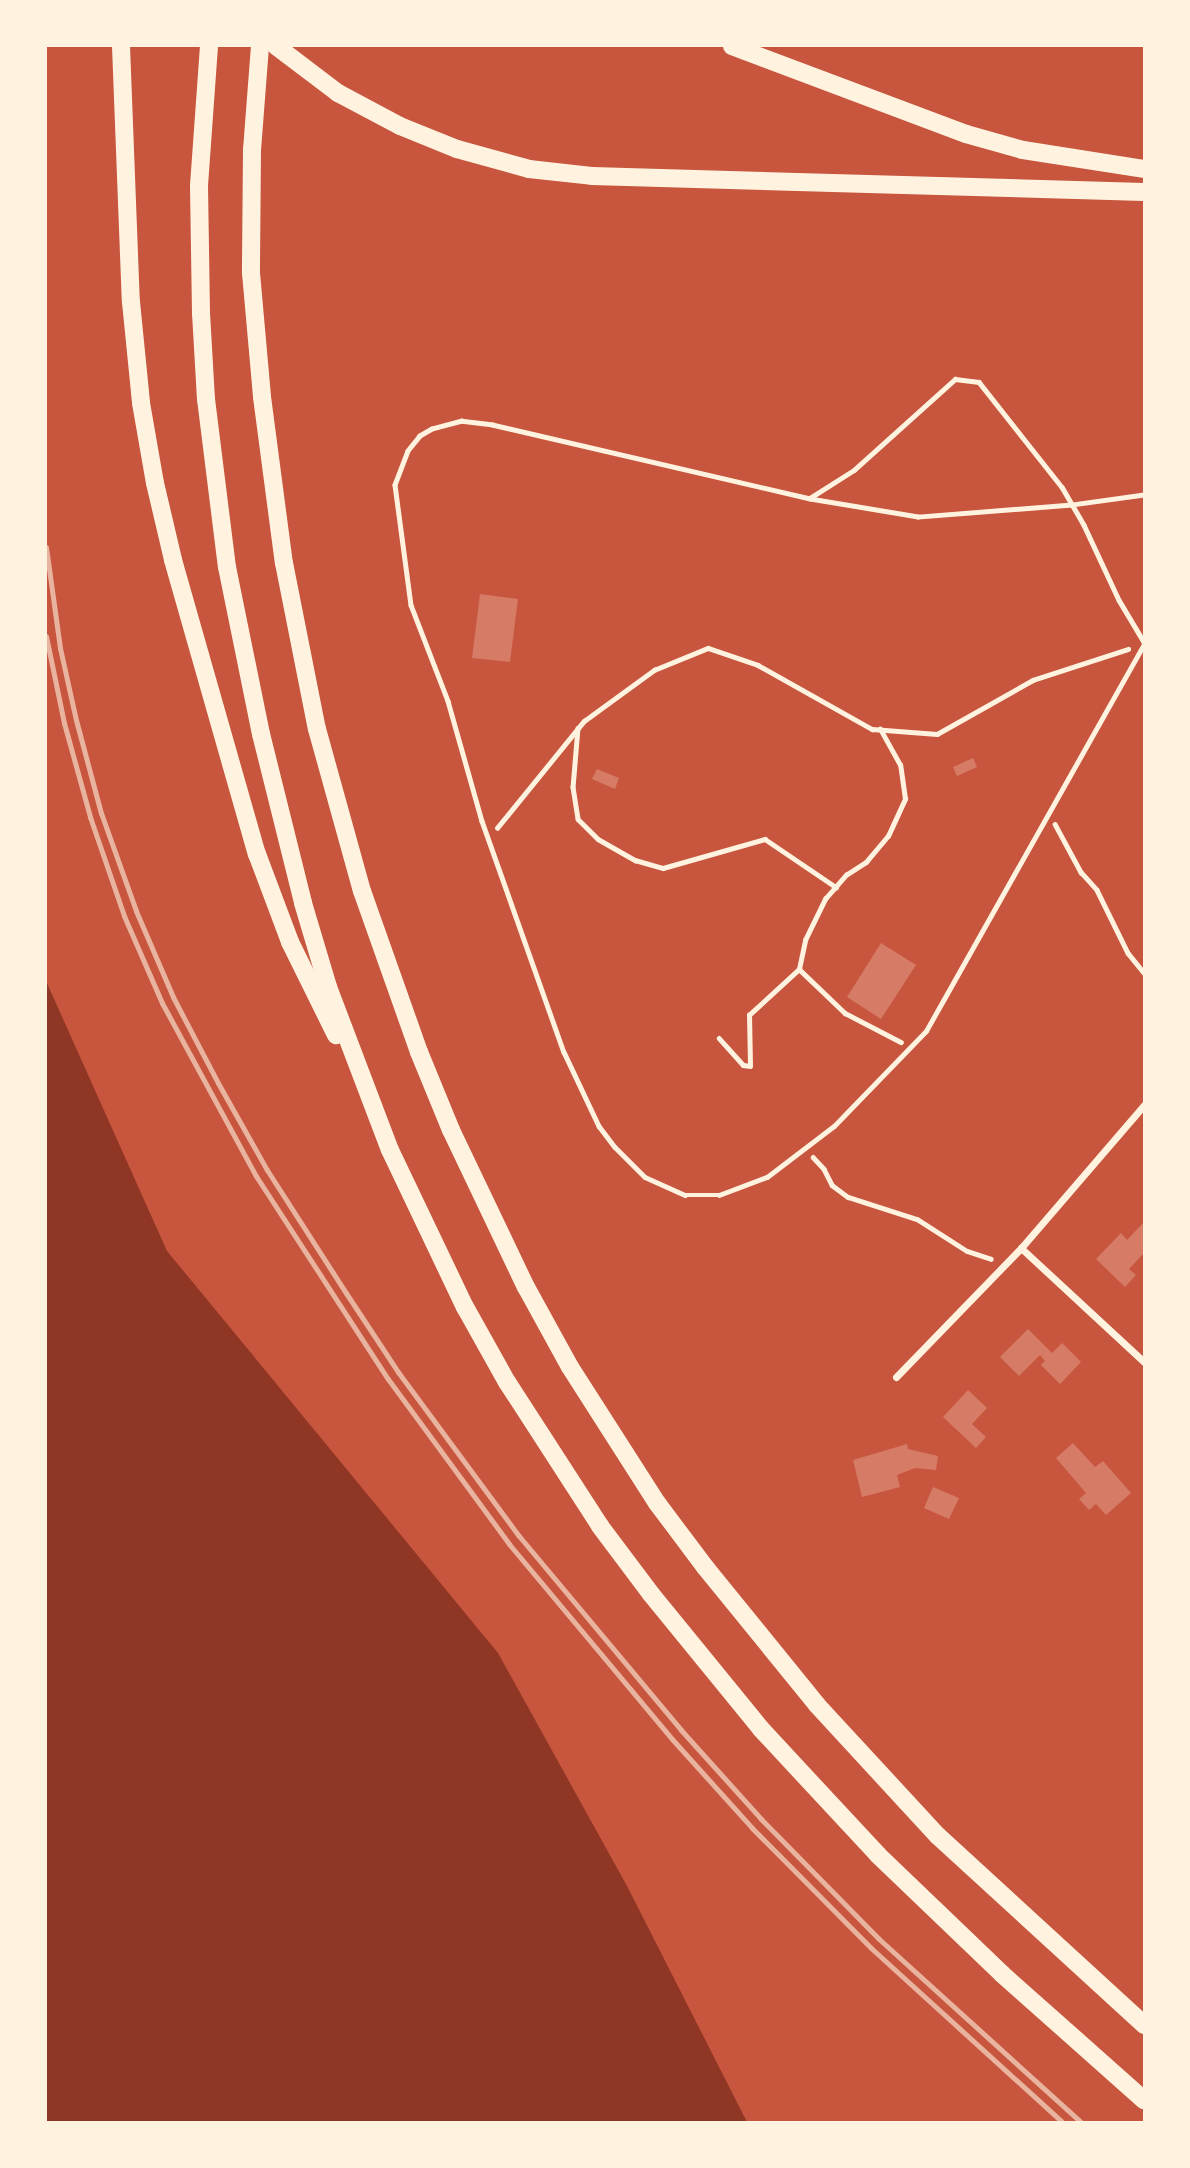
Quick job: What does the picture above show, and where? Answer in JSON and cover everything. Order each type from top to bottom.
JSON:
[{"type":"highway","points":[[121,46],[133,334],[147,444],[163,520],[268,886],[310,986],[357,1069]]},
{"type":"highway","points":[[209,46],[199,186],[201,313],[209,423],[226,555],[281,819],[328,987],[390,1150],[465,1307],[552,1456],[651,1594],[761,1729],[878,1855],[1002,1974],[1144,2100]]},
{"type":"highway","points":[[260,46],[252,150],[251,273],[261,397],[284,563],[317,729],[355,868],[402,1006],[452,1130],[526,1287],[570,1367],[657,1503],[705,1567],[817,1705],[938,1836],[1144,2025]]},
{"type":"highway","points":[[276,46],[338,93],[400,126],[504,164],[560,174],[1144,192]]},
{"type":"highway","points":[[732,46],[875,102],[985,140],[1051,155],[1144,169]]},
{"type":"street","points":[[896,1377],[1021,1248],[1144,1105]]},
{"type":"street","points":[[1021,1248],[1144,1362]]},
{"type":"lane","points":[[810,499],[854,470],[955,379],[979,382],[1062,487],[1072,505],[1119,600],[1144,643],[926,1031],[834,1126],[758,1182],[719,1195],[675,1192],[659,1186],[631,1166],[599,1126],[564,1052],[488,839],[448,701],[411,606],[395,485],[408,452],[420,436],[447,424],[477,422],[810,499],[918,517],[1072,505],[1144,495]]},
{"type":"path","points":[[488,839],[578,728],[654,670],[708,648],[758,665],[814,699],[872,729],[937,734],[1033,680],[1132,648]]},
{"type":"path","points":[[578,728],[573,787],[578,819],[598,839],[635,860],[663,869],[765,839],[836,887]]},
{"type":"path","points":[[719,1038],[743,1065],[750,1066],[752,1034],[749,1015],[799,969],[805,940],[825,898],[866,862],[888,836],[905,799],[900,765],[880,729]]},
{"type":"path","points":[[1048,815],[1081,872],[1097,890],[1128,953],[1144,973]]},
{"type":"path","points":[[799,969],[845,1013],[892,1035],[909,1049]]},
{"type":"path","points":[[805,1148],[824,1169],[832,1185],[848,1197],[917,1219],[967,1251],[1005,1265]]},
{"type":"shaded area","points":[[46,981],[167,1251],[498,1653],[627,1886],[747,2122],[46,2122]]},
{"type":"building","points":[[480,594],[518,599],[510,662],[472,658]]},
{"type":"building","points":[[973,758],[977,767],[957,776],[953,767]]},
{"type":"building","points":[[597,769],[619,778],[615,789],[592,779]]},
{"type":"building","points":[[881,943],[916,965],[881,1019],[847,997]]},
{"type":"building","points":[[1144,1222],[1144,1253],[1129,1269],[1136,1275],[1125,1287],[1096,1259],[1121,1233],[1127,1240]]},
{"type":"building","points":[[1028,1329],[1052,1353],[1062,1343],[1081,1362],[1060,1384],[1041,1365],[1045,1361],[1040,1355],[1019,1376],[1000,1357]]},
{"type":"building","points":[[968,1390],[987,1408],[972,1424],[986,1437],[976,1448],[943,1417]]},
{"type":"building","points":[[1073,1443],[1095,1467],[1103,1461],[1131,1493],[1106,1515],[1096,1504],[1089,1510],[1079,1499],[1086,1493],[1056,1458]]},
{"type":"building","points":[[907,1444],[908,1449],[938,1456],[936,1470],[915,1468],[897,1475],[900,1487],[862,1497],[853,1460]]},
{"type":"building","points":[[933,1487],[959,1498],[949,1519],[924,1508]]},
{"type":"railway","points":[[46,547],[60,648],[76,720],[101,813],[136,911],[173,997],[218,1083],[267,1170],[346,1293],[398,1372],[519,1536],[681,1730],[761,1819],[879,1939],[1081,2122]]},
{"type":"railway","points":[[46,636],[64,723],[90,817],[124,916],[162,1003],[256,1176],[388,1379],[509,1544],[672,1739],[752,1828],[871,1948],[1062,2122]]}]
